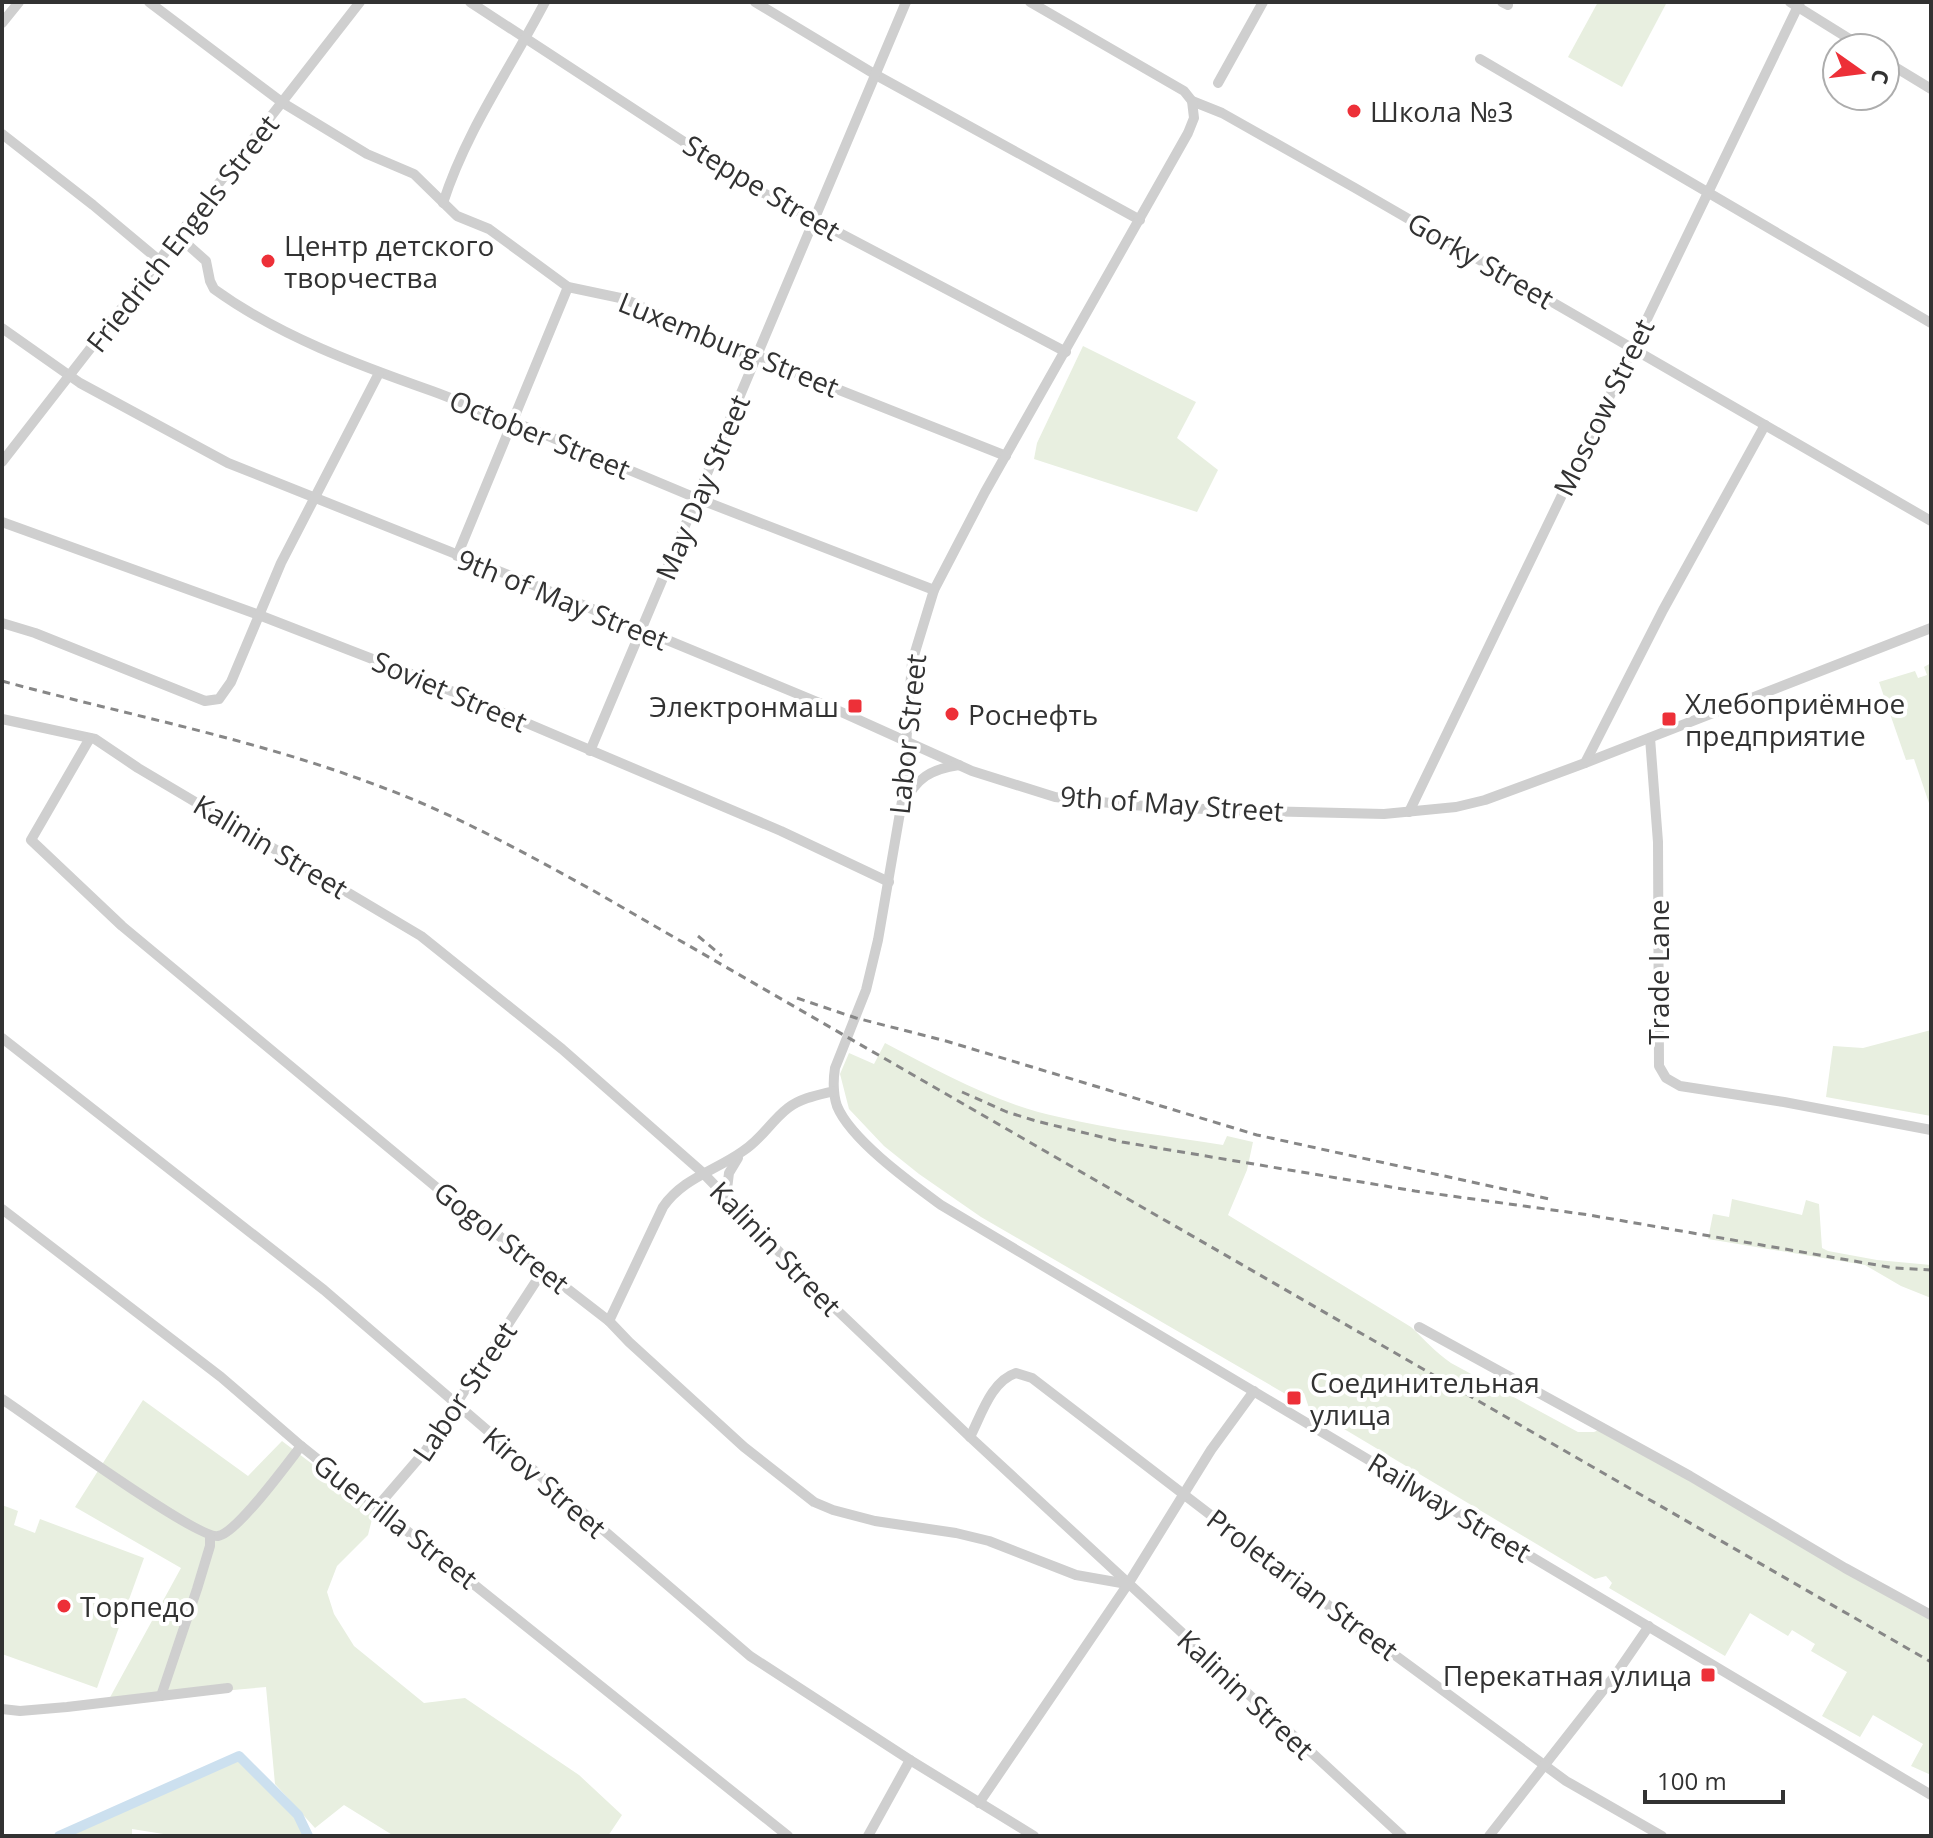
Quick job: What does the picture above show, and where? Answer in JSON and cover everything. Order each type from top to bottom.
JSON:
[{"type":"street","points":[[2,23],[19,2]]},
{"type":"street","name":"Luxemburg Street","points":[[149,2],[283,103],[367,154],[414,174],[457,216],[489,229],[568,287],[625,299],[731,349],[1006,456]]},
{"type":"street","name":"Friedrich Engels Street","points":[[2,462],[360,2]]},
{"type":"street","name":"Steppe Street","points":[[470,2],[724,169],[814,220],[1066,352]]},
{"type":"street","points":[[443,203],[450,179],[475,126],[545,2]]},
{"type":"street","points":[[755,2],[876,75],[1140,220]]},
{"type":"street","name":"May Day Street","points":[[590,751],[906,2]]},
{"type":"street","name":"Gorky Street","points":[[1030,2],[1184,91],[1192,101],[1222,113],[1355,188],[1931,521]]},
{"type":"street","points":[[1218,83],[1263,2]]},
{"type":"street","points":[[1796,4],[1839,32]]},
{"type":"street","name":"Moscow Street","points":[[1409,812],[1708,194],[1796,4]]},
{"type":"street","points":[[1480,59],[1931,323]]},
{"type":"street","points":[[1901,71],[1931,89]]},
{"type":"street","name":"Labor Street","points":[[834,1091],[835,1068],[860,1007],[872,967],[889,882],[900,813],[912,662],[934,590],[1188,133],[1194,118],[1192,101]]},
{"type":"street","points":[[2,134],[82,195],[160,261]]},
{"type":"street","name":"October Street","points":[[179,237],[206,261],[210,281],[222,295],[261,319],[379,373],[433,391],[934,590]]},
{"type":"street","points":[[457,556],[568,287]]},
{"type":"street","name":"9th of May Street","points":[[2,328],[70,376],[198,449],[839,711],[959,765],[1040,793],[1087,801],[1224,810],[1409,812],[1443,809],[1485,800],[1585,763],[1931,628]]},
{"type":"street","points":[[2,623],[35,633],[205,701],[214,701],[224,694],[281,563],[379,373]]},
{"type":"street","points":[[1585,763],[1663,610],[1765,425]]},
{"type":"street","name":"Soviet Street","points":[[2,522],[411,674],[781,831],[889,882]]},
{"type":"street","points":[[2,719],[90,738]]},
{"type":"street","name":"Kalinin Street","points":[[90,738],[101,741],[138,768],[421,936],[562,1049],[702,1172],[818,1292],[970,1437],[1402,1836]]},
{"type":"street","name":"Gogol Street","points":[[90,738],[31,840],[134,936],[436,1187],[609,1321],[744,1447],[814,1502],[833,1510],[875,1521],[989,1541],[1076,1575],[1128,1584]]},
{"type":"street","name":"Trade Lane","points":[[1650,738],[1658,842],[1659,1066],[1662,1073],[1680,1086],[1931,1130]]},
{"type":"street","points":[[900,813],[915,784],[926,773],[959,765]]},
{"type":"street","name":"Kirov Street","points":[[2,1038],[324,1290],[750,1656],[1034,1836]]},
{"type":"street","points":[[726,1197],[729,1173],[745,1150],[786,1109],[801,1100],[834,1091]]},
{"type":"street","name":"Railway Street","points":[[834,1091],[837,1106],[853,1130],[941,1205],[1931,1795]]},
{"type":"street","points":[[609,1321],[671,1195],[702,1172],[745,1150]]},
{"type":"street","name":"Guerrilla Street","points":[[2,1209],[221,1377],[301,1446],[788,1836]]},
{"type":"street","name":"Labor Street","points":[[377,1507],[426,1450],[544,1269]]},
{"type":"street","points":[[1419,1327],[1666,1462],[1931,1615]]},
{"type":"street","name":"Proletarian Street","points":[[970,1437],[999,1384],[1010,1375],[1024,1374],[1354,1625],[1566,1781],[1662,1836]]},
{"type":"street","points":[[979,1803],[1128,1584],[1211,1450],[1254,1391]]},
{"type":"street","points":[[2,1399],[160,1507],[210,1536],[224,1534],[251,1509],[301,1446]]},
{"type":"street","points":[[161,1696],[210,1546],[210,1536]]},
{"type":"street","points":[[1489,1836],[1616,1674],[1649,1626]]},
{"type":"street","points":[[2,1709],[20,1711],[67,1707],[228,1688]]},
{"type":"street","points":[[868,1836],[910,1760]]},
{"type":"green space","points":[[1598,2],[1667,2],[1622,87],[1568,57]]},
{"type":"green space","points":[[1083,346],[1196,402],[1177,438],[1218,470],[1197,512],[1034,459],[1037,443]]},
{"type":"green space","points":[[1931,663],[1931,809],[1914,759],[1906,760],[1879,682],[1915,671],[1918,678],[1927,675],[1924,667]]},
{"type":"green space","points":[[1931,1030],[1931,1116],[1826,1097],[1833,1046],[1863,1048]]},
{"type":"green space","points":[[885,1043],[969,1086],[1036,1111],[1100,1126],[1223,1145],[1227,1136],[1253,1142],[1247,1170],[1228,1215],[1411,1327],[1451,1363],[1578,1432],[1594,1432],[1604,1428],[1931,1615],[1931,1775],[1911,1766],[1923,1744],[1873,1715],[1860,1737],[1822,1716],[1847,1672],[1811,1651],[1815,1644],[1792,1630],[1788,1636],[1750,1613],[1725,1656],[1609,1588],[1612,1583],[1606,1576],[1595,1579],[1309,1408],[1304,1393],[1289,1396],[981,1217],[919,1174],[884,1146],[849,1109],[840,1074],[849,1053],[874,1064]]},
{"type":"green space","points":[[1732,1199],[1802,1215],[1806,1200],[1819,1204],[1822,1248],[1877,1260],[1931,1265],[1931,1298],[1901,1286],[1865,1265],[1708,1239],[1713,1214],[1729,1217]]},
{"type":"green space","points":[[143,1400],[248,1476],[282,1441],[374,1511],[368,1535],[337,1566],[327,1592],[334,1614],[354,1646],[424,1703],[465,1698],[579,1775],[622,1815],[608,1836],[394,1836],[344,1805],[315,1828],[275,1784],[266,1687],[108,1701],[181,1568],[75,1507]]},
{"type":"green space","name":"Торпедо","points":[[2,1505],[18,1511],[14,1525],[35,1533],[40,1519],[144,1558],[97,1688],[2,1654]]},
{"type":"green space","points":[[239,1756],[298,1815],[308,1836],[176,1836],[132,1829],[132,1836],[59,1836]]},
{"type":"waterway","points":[[59,1836],[239,1756],[298,1815],[308,1836]]},
{"type":"railway","points":[[2,681],[284,754],[405,796],[487,834],[594,891],[1931,1662]]},
{"type":"railway","points":[[698,936],[722,956]]},
{"type":"railway","points":[[797,998],[1257,1135],[1549,1199]]},
{"type":"railway","points":[[962,1092],[1007,1112],[1122,1142],[1415,1191],[1589,1215],[1894,1268],[1931,1270]]},
{"type":"place","name":"Школа №3","points":[[1354,111]]},
{"type":"place","name":"Центр детского творчества","points":[[268,261]]},
{"type":"place","name":"Электронмаш","points":[[855,706]]},
{"type":"place","name":"Роснефть","points":[[952,714]]},
{"type":"place","name":"Хлебоприёмное предприятие","points":[[1669,719]]},
{"type":"place","name":"Соединительная улица","points":[[1294,1398]]},
{"type":"place","name":"Торпедо","points":[[64,1606]]},
{"type":"place","name":"Перекатная улица","points":[[1708,1675]]}]
